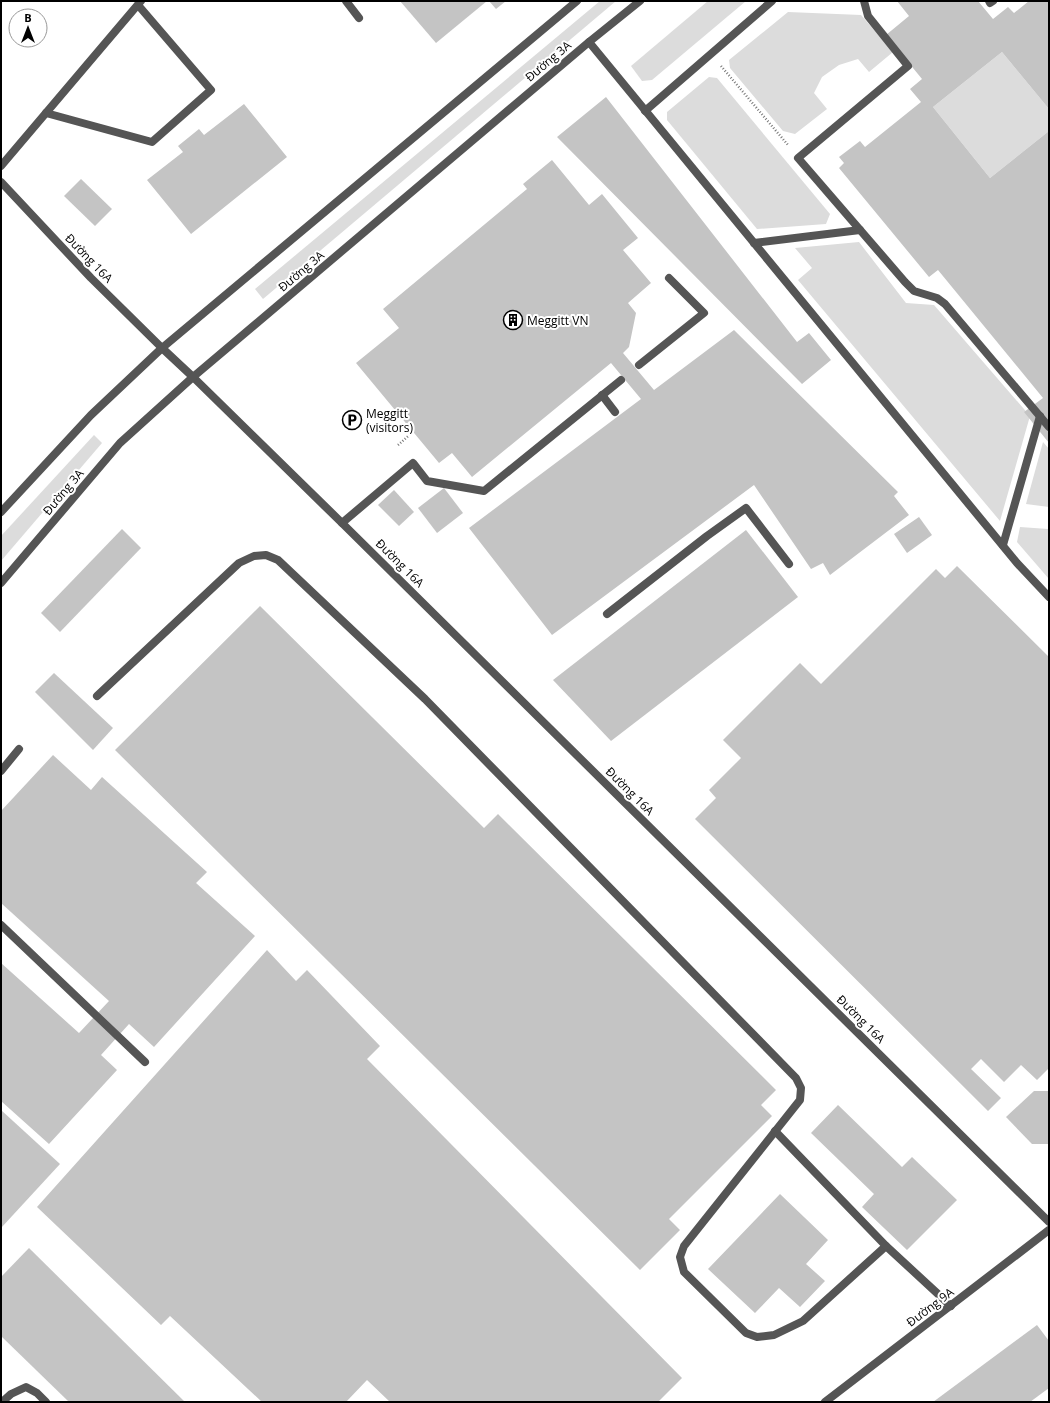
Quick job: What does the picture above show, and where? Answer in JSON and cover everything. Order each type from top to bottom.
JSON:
[{"type":"street","points":[[346,1],[359,18]]},
{"type":"street","points":[[1,512],[91,415],[162,348],[577,1]]},
{"type":"street","name":"Đường 3A","points":[[1,582],[120,443],[193,377],[589,42],[640,1]]},
{"type":"street","points":[[645,111],[772,1]]},
{"type":"street","points":[[864,1],[868,16],[908,66],[798,158],[914,291],[937,298],[945,304],[1049,427]]},
{"type":"street","points":[[988,1],[990,3],[993,1]]},
{"type":"street","points":[[1,166],[46,113],[140,3],[211,90],[152,142],[46,113]]},
{"type":"street","points":[[589,42],[1003,545],[1049,597]]},
{"type":"street","name":"Đường 16A","points":[[1,182],[91,278],[342,523],[1049,1222]]},
{"type":"street","points":[[754,243],[860,230]]},
{"type":"street","points":[[639,365],[704,313],[669,278]]},
{"type":"street","points":[[342,523],[413,463],[427,481],[484,491],[621,380]]},
{"type":"street","points":[[602,395],[615,412]]},
{"type":"street","points":[[1003,545],[1040,416]]},
{"type":"street","points":[[607,614],[707,536],[746,508],[789,564]]},
{"type":"street","points":[[701,528],[707,536]]},
{"type":"street","points":[[97,696],[239,564],[254,556],[266,555],[278,560],[425,699],[796,1078],[801,1088],[800,1100],[684,1246],[680,1257],[684,1272],[746,1333],[757,1337],[774,1334],[803,1321],[886,1246]]},
{"type":"street","points":[[1,771],[19,749]]},
{"type":"street","points":[[1,925],[145,1062]]},
{"type":"street","points":[[775,1131],[886,1246],[951,1306]]},
{"type":"street","name":"Đường 9A","points":[[825,1402],[1049,1230]]},
{"type":"street","points":[[2,1402],[11,1394],[26,1387],[37,1393],[46,1402]]},
{"type":"path","points":[[711,54],[798,158]]},
{"type":"path","points":[[398,445],[413,432]]},
{"type":"shaded area","points":[[600,1],[616,1],[263,299],[255,289]]},
{"type":"shaded area","points":[[708,1],[746,1],[652,80],[642,81],[631,66]]},
{"type":"shaded area","points":[[788,12],[861,15],[893,52],[869,72],[858,59],[839,65],[822,77],[814,93],[827,109],[795,134],[783,131],[730,68],[729,60]]},
{"type":"shaded area","points":[[1002,52],[1049,109],[1049,131],[990,178],[933,107]]},
{"type":"shaded area","points":[[709,77],[717,78],[830,214],[826,224],[757,229],[667,120],[667,112]]},
{"type":"shaded area","points":[[859,242],[906,303],[934,305],[1030,416],[1000,521],[798,280],[812,268],[795,248]]},
{"type":"shaded area","points":[[94,435],[102,443],[1,561],[1,536]]},
{"type":"shaded area","points":[[1043,442],[1049,449],[1049,507],[1026,504]]},
{"type":"shaded area","points":[[1049,510],[1049,579],[1017,542],[1020,527],[1048,529]]},
{"type":"building","points":[[400,1],[487,1],[436,43]]},
{"type":"building","points":[[489,1],[506,1],[496,9]]},
{"type":"building","points":[[897,1],[978,1],[993,19],[1008,7],[1014,13],[1029,1],[1049,1],[1049,109],[1002,52],[933,107],[990,178],[1049,131],[1049,443],[1024,412],[1043,398],[938,270],[929,277],[839,168],[844,163],[839,157],[860,141],[865,147],[921,102],[910,89],[922,79],[886,35],[909,16]]},
{"type":"building","points":[[606,97],[797,342],[809,333],[831,360],[802,384],[557,137]]},
{"type":"building","points":[[244,104],[287,157],[191,234],[147,180],[183,152],[178,146],[199,129],[204,135]]},
{"type":"building","points":[[552,160],[589,205],[602,194],[638,238],[623,250],[651,283],[628,303],[636,313],[629,347],[623,353],[654,390],[734,330],[898,492],[894,496],[909,515],[830,575],[823,563],[811,569],[754,485],[552,635],[469,528],[641,399],[611,363],[472,477],[452,453],[439,463],[356,363],[399,328],[383,309],[527,189],[523,184]]},
{"type":"building","points":[[81,179],[112,209],[95,226],[64,196]]},
{"type":"building","points":[[444,488],[463,513],[437,533],[418,508]]},
{"type":"building","points":[[394,490],[414,512],[399,526],[378,505]]},
{"type":"building","points":[[919,517],[932,535],[907,553],[894,534]]},
{"type":"building","points":[[122,529],[141,548],[60,632],[41,613]]},
{"type":"building","points":[[746,530],[798,597],[611,741],[553,680]]},
{"type":"building","points":[[957,566],[1049,657],[1049,1068],[1037,1080],[1021,1065],[1004,1082],[981,1059],[971,1069],[1001,1098],[988,1111],[695,819],[716,798],[709,790],[741,758],[723,740],[800,663],[821,684],[936,569],[945,578]]},
{"type":"building","points":[[260,606],[484,828],[498,814],[776,1090],[761,1105],[772,1116],[669,1219],[680,1230],[640,1270],[115,750]]},
{"type":"building","points":[[54,673],[113,728],[93,750],[35,692]]},
{"type":"building","points":[[53,755],[91,790],[102,777],[207,872],[196,883],[255,936],[154,1047],[129,1024],[101,1055],[117,1070],[49,1144],[1,1101],[1,963],[79,1033],[109,1001],[1,903],[1,811]]},
{"type":"building","points":[[267,950],[296,981],[307,970],[380,1046],[367,1059],[682,1378],[658,1402],[390,1402],[367,1380],[346,1402],[262,1402],[170,1316],[161,1325],[37,1207]]},
{"type":"building","points":[[1034,1091],[1049,1091],[1049,1144],[1032,1144],[1006,1117]]},
{"type":"building","points":[[838,1105],[902,1167],[912,1157],[957,1200],[907,1250],[862,1207],[874,1194],[811,1133]]},
{"type":"building","points":[[1,1110],[60,1164],[1,1228]]},
{"type":"building","points":[[780,1194],[828,1240],[806,1264],[825,1281],[800,1307],[779,1288],[755,1313],[708,1269]]},
{"type":"building","points":[[29,1248],[185,1402],[69,1402],[1,1336],[1,1277]]},
{"type":"building","points":[[1037,1325],[1049,1341],[1049,1388],[1030,1402],[933,1402]]},
{"type":"place","name":"Meggitt VN","points":[[513,320]]},
{"type":"place","name":"Meggitt (visitors)","points":[[352,420]]}]
